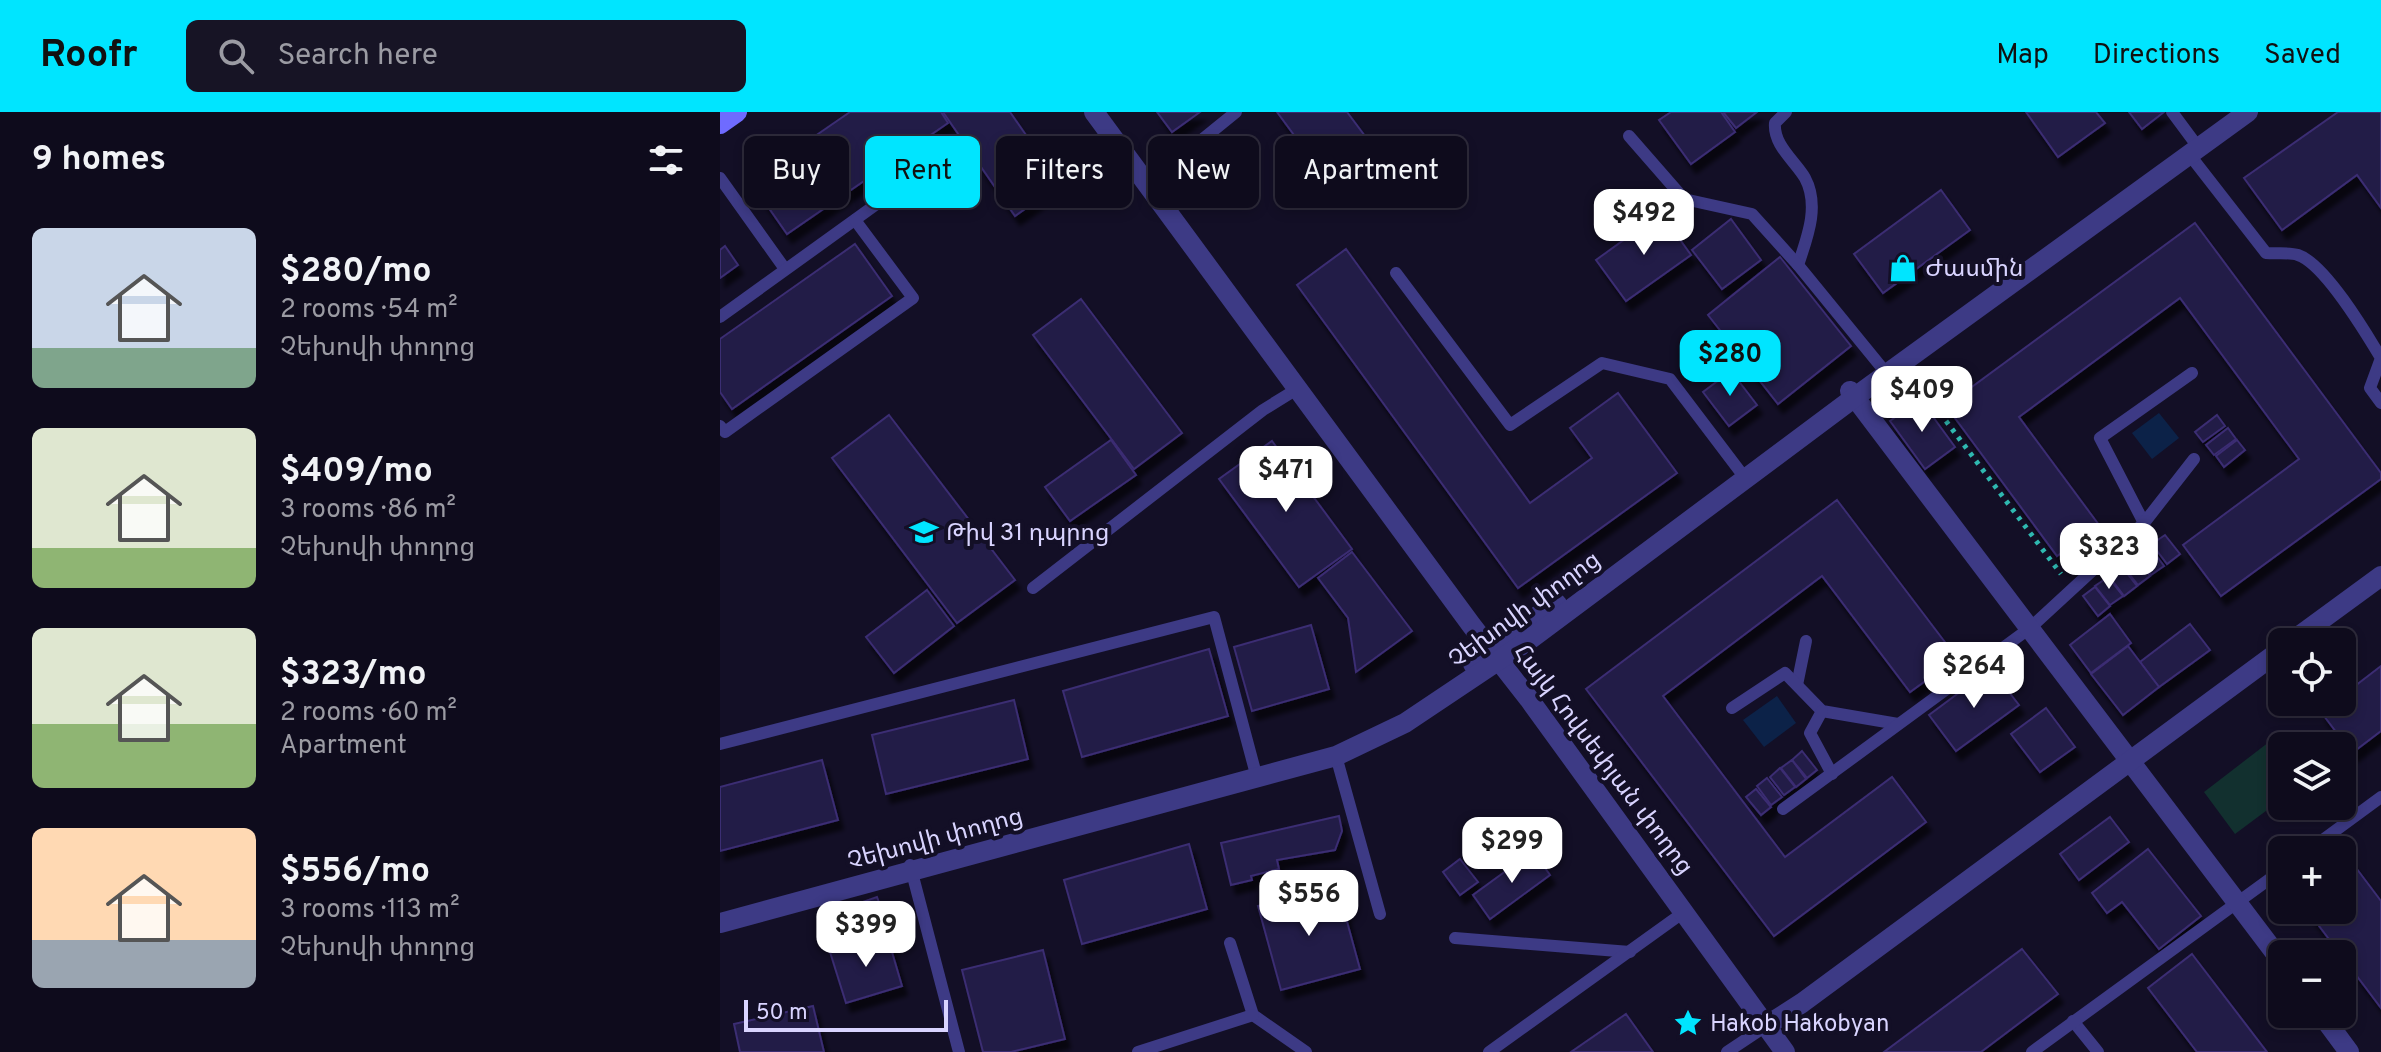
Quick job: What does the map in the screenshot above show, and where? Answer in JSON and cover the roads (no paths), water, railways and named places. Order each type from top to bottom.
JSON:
[{"type":"main road","points":[[720,124],[737,112]]},
{"type":"street","name":"Հայկ Հովսեփյան փողոց","points":[[1094,112],[1529,699],[1785,1052]]},
{"type":"street","name":"Չեխովի փողոց","points":[[2193,147],[2228,112]]},
{"type":"street","name":"Չեխովի փողոց","points":[[720,913],[910,866],[1255,772],[1336,756],[1405,723],[1852,394],[2193,147],[2248,112]]},
{"type":"street","points":[[1852,394],[2268,944]]},
{"type":"street","points":[[2310,628],[2381,576]]},
{"type":"street","name":"Չեխովի փողոց","points":[[1255,772],[1372,725],[1495,656]]},
{"type":"street","points":[[1766,1026],[1802,1003],[2268,659]]},
{"type":"street","name":"Չեխովի փողոց","points":[[720,923],[910,866]]},
{"type":"street","points":[[2331,1028],[2349,1052]]},
{"type":"lane","points":[[1146,181],[1236,112]]},
{"type":"lane","points":[[1786,112],[1775,123],[1776,137],[1806,180],[1813,206],[1809,232],[1798,265]]},
{"type":"lane","points":[[2172,112],[2266,253],[2300,255],[2353,312],[2381,358],[2370,388],[2381,403]]},
{"type":"lane","points":[[1629,136],[1684,199],[1752,214],[1884,371]]},
{"type":"lane","points":[[720,178],[785,269]]},
{"type":"lane","points":[[720,317],[872,208]]},
{"type":"lane","points":[[720,426],[725,432],[913,298],[855,220]]},
{"type":"lane","points":[[1396,273],[1510,425],[1602,363],[1670,379],[1742,475]]},
{"type":"lane","points":[[2144,523],[2100,438],[2192,373]]},
{"type":"lane","points":[[1033,588],[1263,410],[1297,389]]},
{"type":"lane","points":[[1783,809],[2030,628],[2144,523],[2194,459]]},
{"type":"lane","points":[[720,744],[1214,617],[1255,772]]},
{"type":"lane","points":[[1797,685],[1806,641]]},
{"type":"lane","points":[[1732,708],[1785,673],[1822,711],[1898,724]]},
{"type":"lane","points":[[1822,711],[1810,733],[1832,774]]},
{"type":"lane","points":[[1336,756],[1380,914]]},
{"type":"lane","points":[[2328,836],[2381,797]]},
{"type":"lane","points":[[910,866],[959,1052]]},
{"type":"lane","points":[[2032,1052],[2268,880]]},
{"type":"lane","points":[[1489,1052],[1684,912]]},
{"type":"lane","points":[[1455,938],[1630,952]]},
{"type":"lane","points":[[1230,943],[1253,1015],[1306,1052]]},
{"type":"lane","points":[[1138,1052],[1253,1015]]},
{"type":"lane","points":[[2073,1021],[2098,1052]]},
{"type":"lane","points":[[1727,1052],[1766,1026]]},
{"type":"water","points":[[2159,413],[2179,438],[2152,459],[2132,433]]},
{"type":"water","points":[[1777,696],[1796,723],[1764,747],[1743,720]]},
{"type":"place","name":"Ժասմին","points":[[1903,268]]},
{"type":"place","name":"Թիվ 31 դպրոց","points":[[924,532]]},
{"type":"place","name":"Hakob Hakobyan","points":[[1688,1023]]}]
